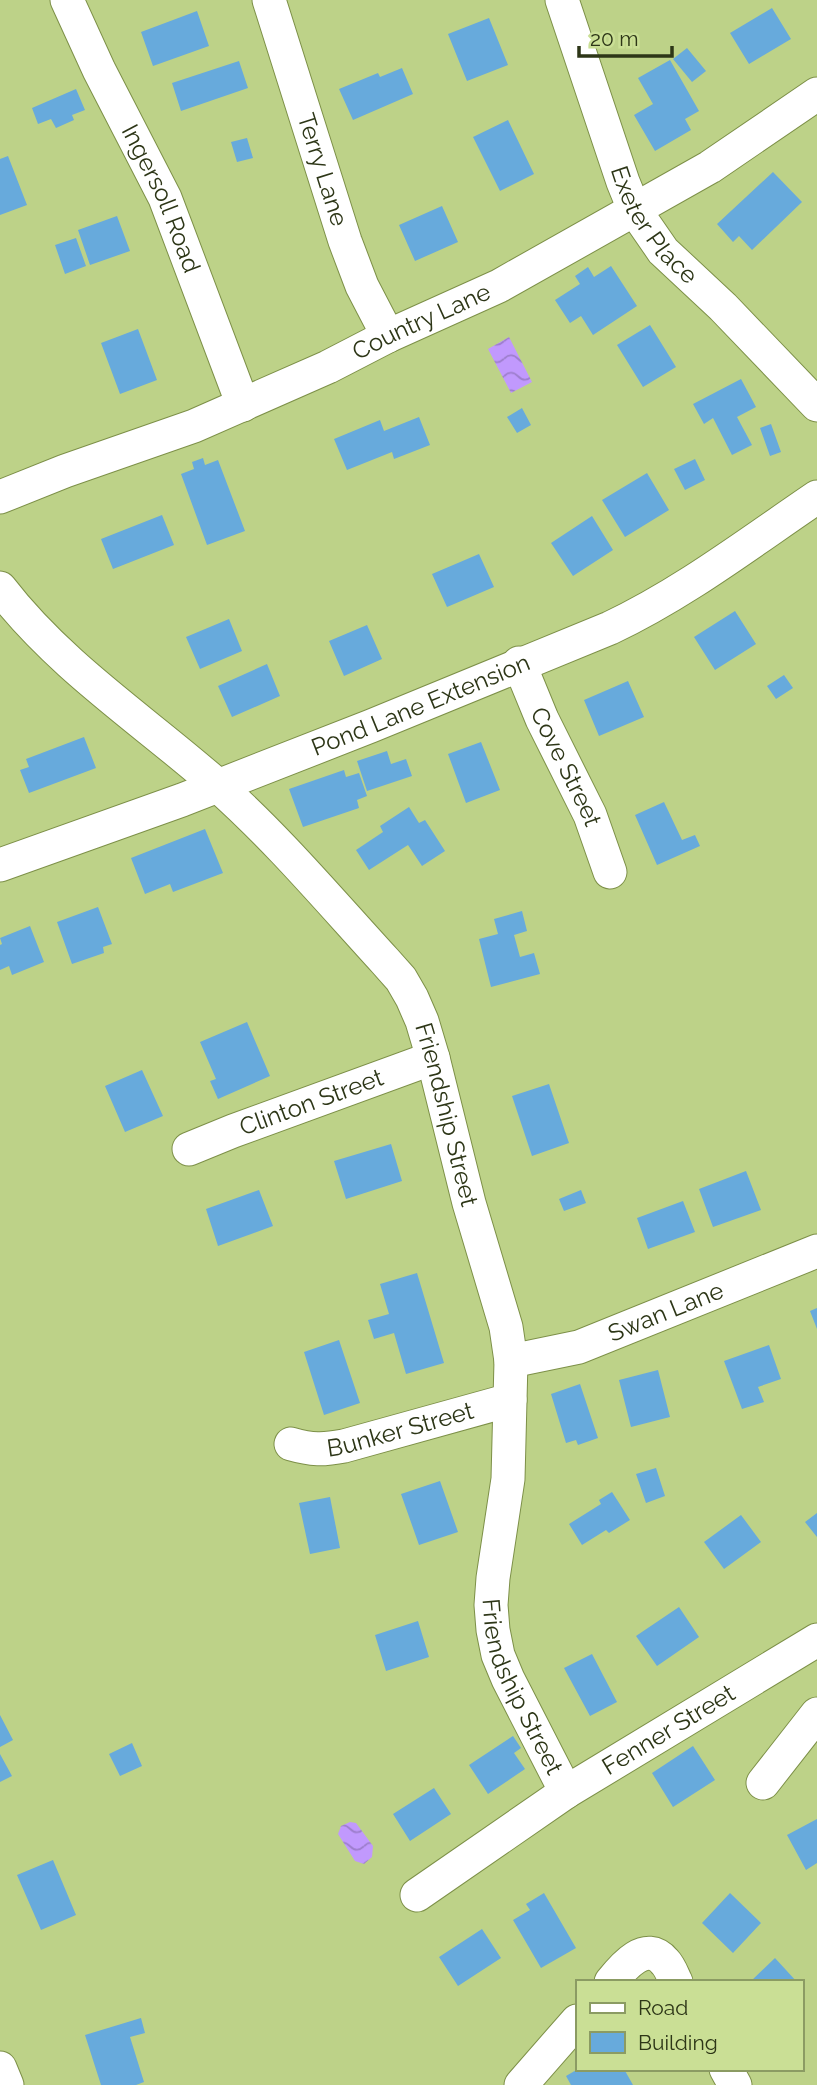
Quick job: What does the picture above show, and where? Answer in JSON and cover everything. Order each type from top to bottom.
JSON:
[{"type":"street","name":"Ingersoll Road","points":[[67,0],[99,70],[165,198],[243,405]]},
{"type":"street","name":"Terry Lane","points":[[269,0],[345,241],[362,286],[388,337]]},
{"type":"street","name":"Exeter Place","points":[[562,0],[622,182],[634,209],[663,251],[723,307],[817,405]]},
{"type":"street","name":"Country Lane","points":[[0,497],[75,467],[194,426],[499,286],[710,167],[817,94]]},
{"type":"street","name":"Pond Lane Extension","points":[[0,865],[218,786],[610,628],[679,591],[817,497]]},
{"type":"street","name":"Friendship Street","points":[[0,588],[20,613],[79,671],[218,786],[280,846],[401,979],[412,998],[433,1058],[469,1203],[506,1327],[511,1361],[508,1479],[493,1578],[493,1630],[498,1655],[508,1679],[566,1792]]},
{"type":"street","name":"Cove Street","points":[[520,663],[542,719],[590,815],[610,872]]},
{"type":"street","name":"Clinton Street","points":[[189,1149],[433,1058]]},
{"type":"street","name":"Swan Lane","points":[[511,1361],[579,1347],[817,1251]]},
{"type":"street","name":"Bunker Street","points":[[292,1444],[309,1449],[344,1446],[510,1399]]},
{"type":"street","name":"Fenner Street","points":[[417,1895],[566,1792],[817,1640]]},
{"type":"street","points":[[763,1783],[817,1714]]},
{"type":"street","points":[[613,1980],[635,1956],[646,1953],[657,1955],[665,1962],[675,1980]]},
{"type":"street","points":[[521,2085],[576,2022]]},
{"type":"street","points":[[0,2068],[7,2085]]},
{"type":"water","points":[[509,337],[532,382],[511,393],[488,349]]},
{"type":"water","points":[[350,1822],[356,1823],[373,1846],[372,1857],[364,1864],[355,1861],[338,1834],[341,1826]]},
{"type":"building","points":[[772,8],[791,39],[749,64],[730,33]]},
{"type":"building","points":[[197,11],[209,46],[153,66],[141,32]]},
{"type":"building","points":[[489,18],[508,65],[467,81],[448,34]]},
{"type":"building","points":[[687,48],[706,71],[692,82],[673,59]]},
{"type":"building","points":[[670,60],[699,111],[685,119],[691,130],[655,151],[634,115],[653,104],[638,78]]},
{"type":"building","points":[[239,61],[248,88],[181,111],[172,83]]},
{"type":"building","points":[[402,68],[413,94],[353,120],[339,89],[378,73],[380,77]]},
{"type":"building","points":[[76,89],[85,110],[72,115],[74,120],[56,128],[51,119],[38,124],[32,108]]},
{"type":"building","points":[[508,120],[534,174],[500,191],[473,137]]},
{"type":"building","points":[[247,138],[253,158],[237,162],[231,142]]},
{"type":"building","points":[[8,156],[27,205],[0,215],[0,159]]},
{"type":"building","points":[[773,172],[802,202],[752,250],[739,236],[733,242],[717,224]]},
{"type":"building","points":[[442,206],[458,242],[415,261],[399,225]]},
{"type":"building","points":[[117,216],[130,251],[90,265],[78,230]]},
{"type":"building","points":[[76,238],[86,266],[65,274],[55,245]]},
{"type":"building","points":[[611,266],[637,306],[593,335],[581,316],[570,323],[555,300],[580,284],[575,276],[588,267],[594,277]]},
{"type":"building","points":[[650,325],[676,367],[643,387],[617,345]]},
{"type":"building","points":[[138,329],[157,380],[120,394],[101,343]]},
{"type":"building","points":[[741,379],[756,407],[737,417],[752,445],[732,455],[713,418],[704,424],[693,404]]},
{"type":"building","points":[[522,408],[531,425],[517,433],[507,417]]},
{"type":"building","points":[[419,417],[430,445],[394,459],[392,452],[347,470],[334,439],[380,420],[384,431]]},
{"type":"building","points":[[771,424],[781,452],[770,456],[760,428]]},
{"type":"building","points":[[203,458],[205,465],[218,460],[245,531],[207,545],[181,474],[194,469],[192,462]]},
{"type":"building","points":[[695,459],[705,480],[685,490],[674,469]]},
{"type":"building","points":[[647,473],[669,510],[625,537],[602,500]]},
{"type":"building","points":[[162,515],[174,545],[113,569],[101,539]]},
{"type":"building","points":[[592,516],[613,550],[573,576],[551,543]]},
{"type":"building","points":[[479,554],[494,587],[447,607],[432,574]]},
{"type":"building","points":[[735,611],[756,644],[715,670],[694,637]]},
{"type":"building","points":[[229,619],[242,651],[200,669],[186,637]]},
{"type":"building","points":[[367,625],[382,659],[344,676],[329,641]]},
{"type":"building","points":[[267,664],[280,696],[232,717],[218,686]]},
{"type":"building","points":[[784,675],[793,688],[776,699],[767,686]]},
{"type":"building","points":[[628,681],[644,717],[599,736],[584,700]]},
{"type":"building","points":[[84,737],[96,768],[29,793],[20,770],[29,767],[26,759]]},
{"type":"building","points":[[481,742],[500,790],[466,803],[448,754]]},
{"type":"building","points":[[387,751],[391,764],[406,759],[412,776],[367,791],[357,761]]},
{"type":"building","points":[[344,770],[346,777],[359,773],[367,796],[357,800],[359,808],[303,827],[289,789]]},
{"type":"building","points":[[664,802],[682,840],[695,835],[700,846],[657,865],[635,815]]},
{"type":"building","points":[[409,807],[419,823],[425,820],[445,851],[422,866],[408,845],[369,870],[356,850],[383,832],[380,826]]},
{"type":"building","points":[[205,829],[223,873],[173,892],[170,884],[145,894],[131,858]]},
{"type":"building","points":[[98,907],[112,944],[103,947],[104,953],[72,964],[57,922]]},
{"type":"building","points":[[522,911],[527,931],[514,935],[520,957],[534,953],[540,974],[491,987],[479,939],[498,934],[494,919]]},
{"type":"building","points":[[30,926],[44,962],[12,975],[9,966],[0,970],[0,938]]},
{"type":"building","points":[[247,1022],[270,1076],[218,1099],[210,1081],[216,1079],[200,1042]]},
{"type":"building","points":[[142,1070],[163,1116],[125,1132],[105,1086]]},
{"type":"building","points":[[549,1084],[569,1143],[532,1156],[512,1096]]},
{"type":"building","points":[[391,1144],[402,1181],[346,1199],[334,1161]]},
{"type":"building","points":[[746,1171],[761,1210],[713,1227],[699,1189]]},
{"type":"building","points":[[259,1190],[273,1226],[218,1246],[206,1209]]},
{"type":"building","points":[[581,1190],[586,1203],[564,1211],[559,1199]]},
{"type":"building","points":[[683,1201],[695,1232],[648,1249],[637,1218]]},
{"type":"building","points":[[417,1273],[444,1363],[406,1374],[394,1333],[374,1339],[368,1320],[389,1314],[380,1284]]},
{"type":"building","points":[[817,1308],[817,1329],[810,1311]]},
{"type":"building","points":[[339,1340],[360,1403],[324,1415],[304,1352]]},
{"type":"building","points":[[769,1345],[781,1379],[758,1387],[764,1402],[742,1409],[724,1361]]},
{"type":"building","points":[[658,1370],[670,1417],[631,1427],[619,1380]]},
{"type":"building","points":[[580,1384],[598,1438],[578,1445],[576,1440],[566,1443],[551,1394]]},
{"type":"building","points":[[656,1468],[665,1496],[646,1503],[636,1474]]},
{"type":"building","points":[[440,1481],[458,1532],[419,1545],[401,1494]]},
{"type":"building","points":[[612,1492],[630,1520],[609,1533],[606,1530],[582,1545],[569,1524],[601,1504],[599,1500]]},
{"type":"building","points":[[330,1497],[340,1548],[310,1554],[299,1503]]},
{"type":"building","points":[[817,1513],[817,1537],[805,1522]]},
{"type":"building","points":[[741,1515],[761,1542],[724,1569],[704,1542]]},
{"type":"building","points":[[679,1607],[699,1637],[657,1666],[636,1636]]},
{"type":"building","points":[[418,1621],[429,1657],[386,1671],[375,1635]]},
{"type":"building","points":[[592,1654],[617,1702],[590,1716],[564,1668]]},
{"type":"building","points":[[0,1715],[13,1740],[0,1747]]},
{"type":"building","points":[[513,1736],[521,1748],[514,1753],[525,1769],[488,1794],[469,1765]]},
{"type":"building","points":[[132,1743],[142,1766],[120,1776],[109,1754]]},
{"type":"building","points":[[693,1746],[715,1780],[673,1807],[652,1773]]},
{"type":"building","points":[[0,1754],[12,1776],[0,1782]]},
{"type":"building","points":[[434,1788],[451,1814],[410,1841],[393,1814]]},
{"type":"building","points":[[817,1819],[817,1863],[806,1870],[787,1835]]},
{"type":"building","points":[[53,1860],[76,1915],[41,1930],[17,1875]]},
{"type":"building","points":[[544,1893],[576,1948],[541,1968],[513,1920],[530,1910],[526,1904]]},
{"type":"building","points":[[730,1893],[761,1923],[733,1953],[702,1923]]},
{"type":"building","points":[[482,1929],[501,1958],[458,1986],[439,1957]]},
{"type":"building","points":[[775,1958],[795,1980],[752,1980]]},
{"type":"building","points":[[141,2018],[145,2033],[130,2037],[144,2082],[136,2085],[101,2085],[85,2035]]},
{"type":"building","points":[[576,2070],[625,2071],[633,2085],[571,2085],[566,2076]]}]
